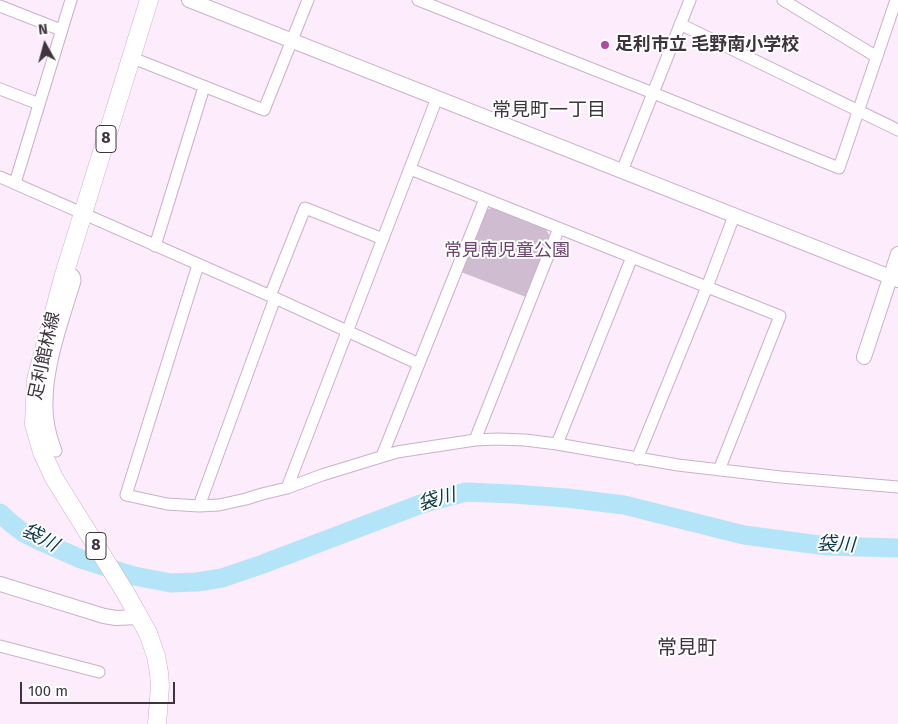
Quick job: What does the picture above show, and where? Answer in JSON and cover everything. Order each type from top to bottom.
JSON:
[{"type":"main road","name":"足利館林線","points":[[149,0],[83,213],[36,380],[34,424],[42,452],[54,478],[125,592],[148,633],[156,656],[160,686],[157,724]]},
{"type":"street","points":[[15,183],[71,0]]},
{"type":"street","points":[[189,0],[894,279]]},
{"type":"street","points":[[130,57],[264,110],[308,0]]},
{"type":"street","points":[[418,0],[442,4],[653,93],[839,168],[896,0]]},
{"type":"street","points":[[622,171],[690,0]]},
{"type":"street","points":[[783,0],[877,57]]},
{"type":"street","points":[[0,6],[61,30]]},
{"type":"street","points":[[680,24],[898,130]]},
{"type":"street","points":[[155,246],[204,87]]},
{"type":"street","points":[[0,89],[39,104]]},
{"type":"street","points":[[287,488],[437,98]]},
{"type":"street","points":[[410,169],[780,316],[719,470]]},
{"type":"street","points":[[0,177],[419,364]]},
{"type":"street","points":[[382,456],[484,199]]},
{"type":"street","points":[[200,506],[272,297],[305,208],[383,239]]},
{"type":"street","points":[[637,459],[734,216]]},
{"type":"street","points":[[475,440],[559,228]]},
{"type":"street","points":[[864,357],[894,279],[898,254]]},
{"type":"street","points":[[557,444],[632,258]]},
{"type":"street","points":[[198,265],[126,495],[153,502],[200,506],[232,502],[287,488],[397,452],[475,440],[512,439],[557,444],[678,465],[898,487]]},
{"type":"street","points":[[56,450],[49,424],[46,402],[54,353],[76,281],[75,276],[66,271]]},
{"type":"street","points":[[0,584],[104,616],[116,618],[138,615]]},
{"type":"street","points":[[0,646],[99,672]]},
{"type":"green space","name":"常見南児童公園","points":[[493,207],[545,227],[550,237],[526,297],[461,272],[485,211]]},
{"type":"waterway","name":"袋川","points":[[0,513],[24,533],[81,559],[134,576],[171,583],[197,582],[222,578],[421,504],[466,492],[567,498],[624,505],[744,535],[827,546],[898,548]]},
{"type":"place","name":"足利市立 毛野南小学校","points":[[605,45]]},
{"type":"district","name":"常見町一丁目","points":[[549,111]]},
{"type":"district","name":"常見町","points":[[687,648]]}]
